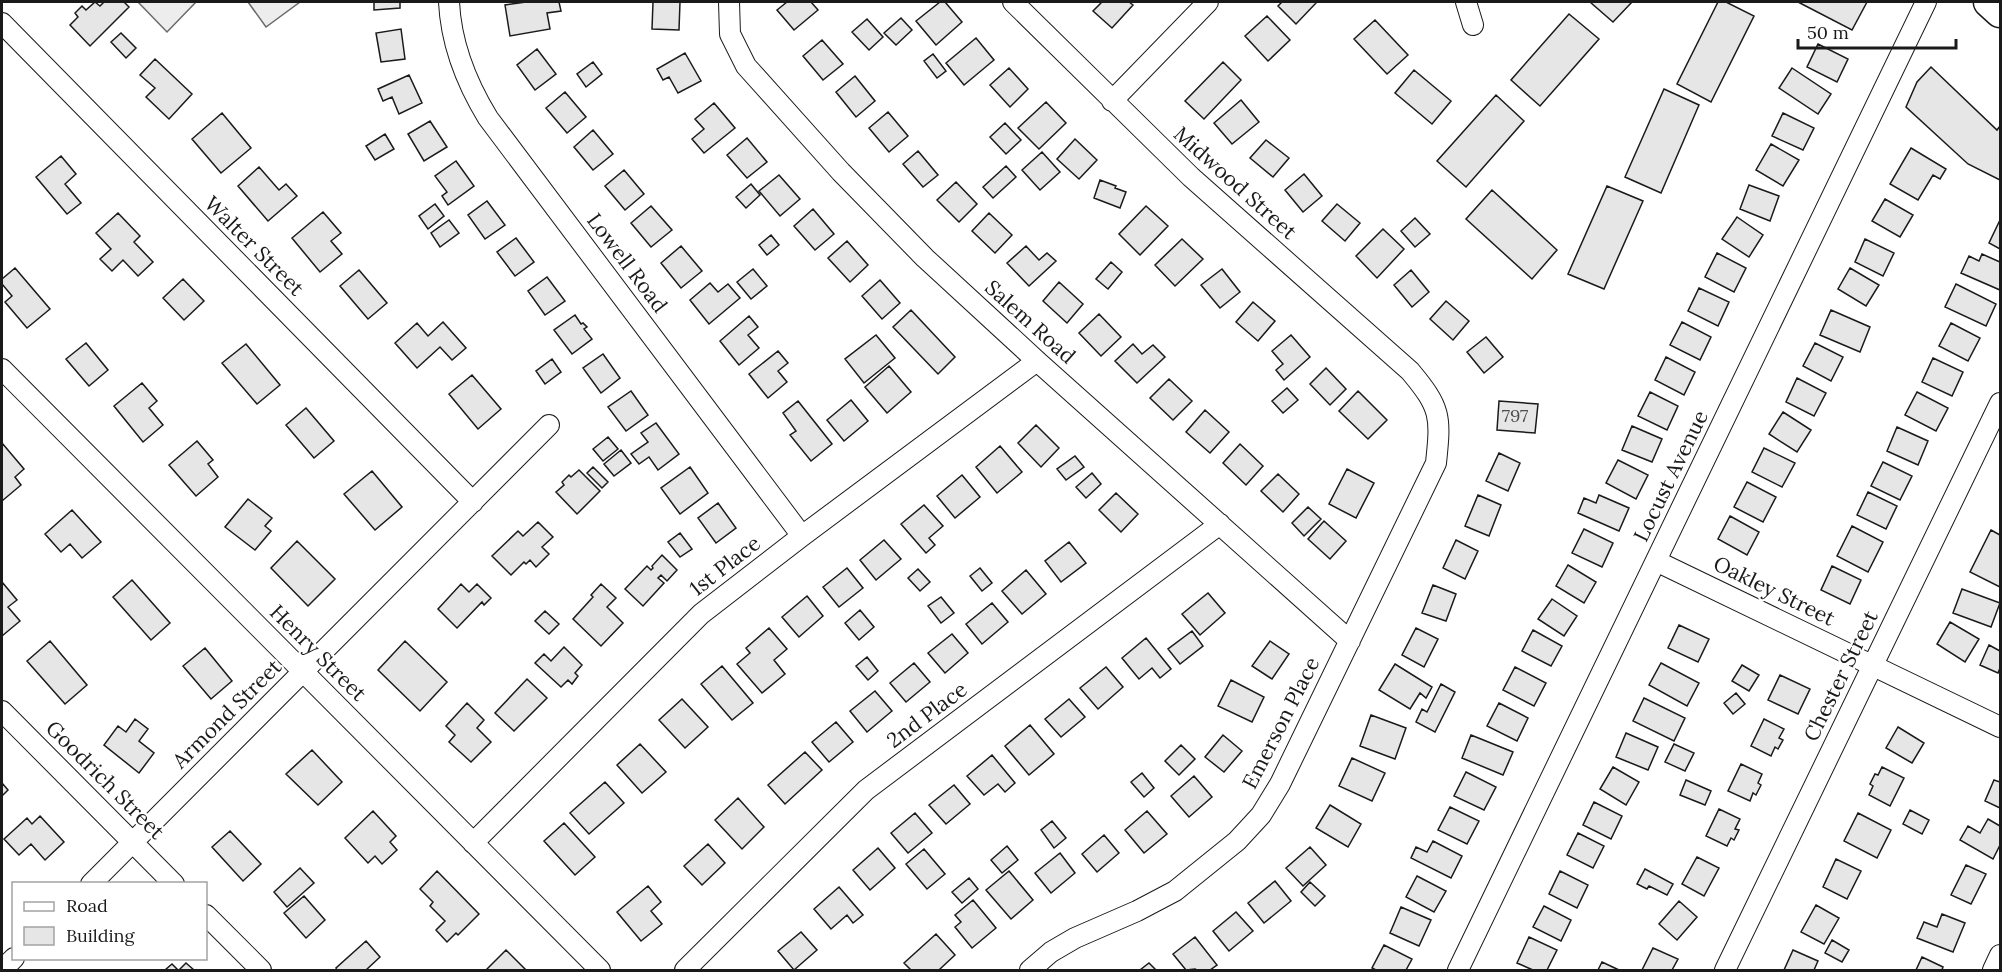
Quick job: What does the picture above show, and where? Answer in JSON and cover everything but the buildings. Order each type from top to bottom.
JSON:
[{"type":"main road","points":[[1989,2],[2001,12]]},
{"type":"street","name":"Lowell Road","points":[[449,2],[458,58],[474,95],[488,118],[802,536]]},
{"type":"street","name":"Salem Road","points":[[729,2],[730,34],[746,66],[841,172],[925,258],[1037,361],[1350,640]]},
{"type":"street","name":"Midwood Street","points":[[1013,2],[1191,177],[1410,371],[1430,395]]},
{"type":"street","points":[[1112,101],[1208,2]]},
{"type":"street","points":[[1466,2],[1473,25]]},
{"type":"street","name":"Locust Avenue","points":[[1458,970],[1926,2]]},
{"type":"street","name":"Walter Street","points":[[2,23],[473,502]]},
{"type":"street","name":"1st Place","points":[[473,843],[701,614],[1037,361]]},
{"type":"street","name":"Henry Street","points":[[2,369],[600,970]]},
{"type":"street","name":"Emerson Place","points":[[1030,970],[1051,952],[1075,938],[1137,911],[1175,891],[1237,841],[1261,814],[1280,784],[1436,463],[1439,429],[1437,412],[1430,395]]},
{"type":"street","name":"Chester Street","points":[[1725,970],[2001,403]]},
{"type":"street","name":"Armond Street","points":[[93,882],[549,426]]},
{"type":"street","name":"2nd Place","points":[[686,970],[867,790],[1220,524]]},
{"type":"street","name":"Oakley Street","points":[[1656,561],[2001,727]]},
{"type":"street","name":"Goodrich Street","points":[[2,711],[172,882]]},
{"type":"street","points":[[207,916],[261,970]]},
{"type":"street","points":[[1993,970],[2001,955]]},
{"type":"shaded area","points":[[138,2],[196,2],[167,32]]},
{"type":"shaded area","points":[[248,2],[300,2],[266,27]]}]
